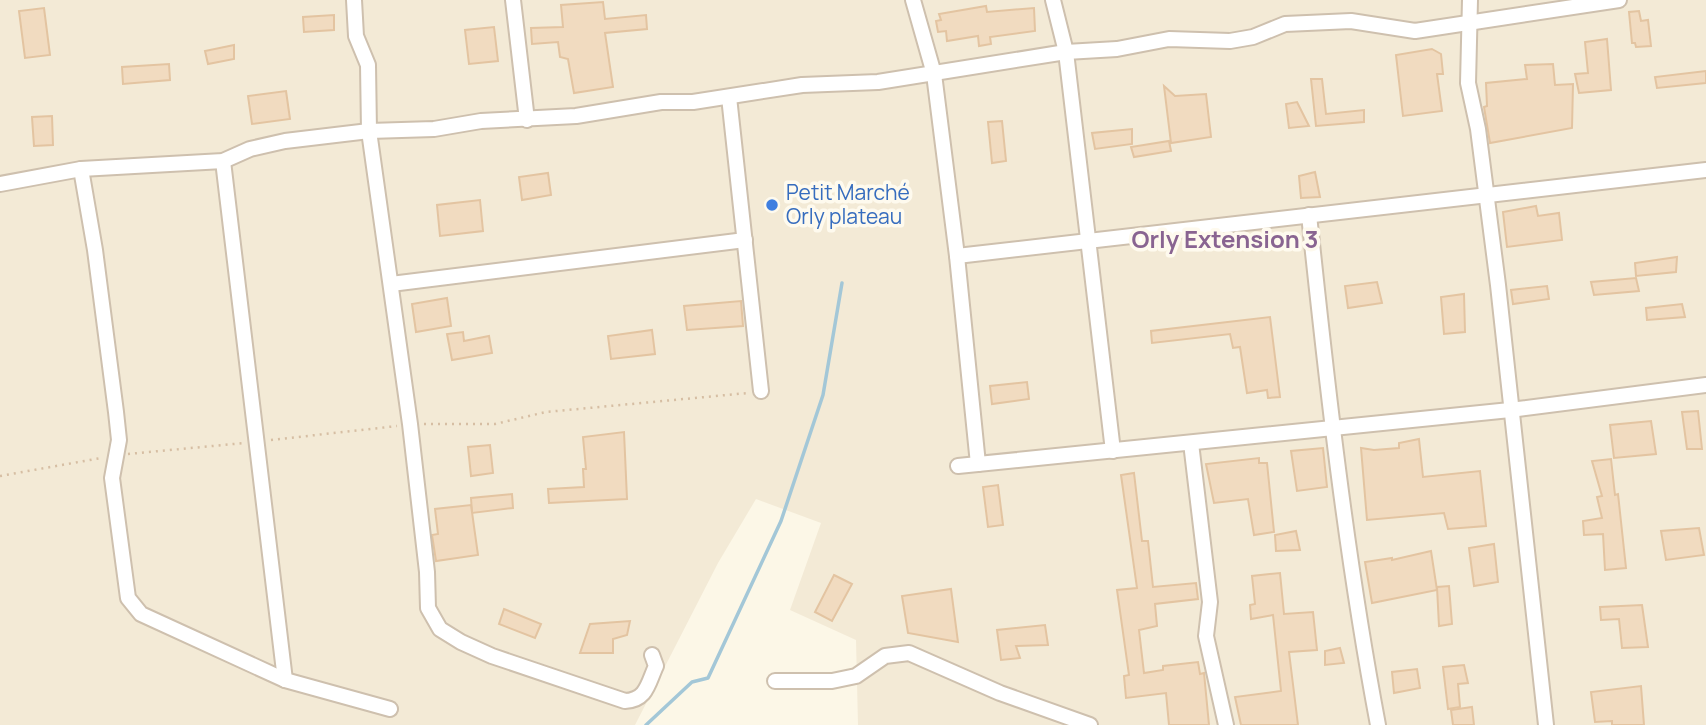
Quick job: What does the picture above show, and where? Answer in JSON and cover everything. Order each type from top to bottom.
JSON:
[{"type":"street","points":[[354,0],[356,36],[368,65],[369,131],[410,424],[428,608],[440,629],[492,656],[625,701],[637,699],[647,689],[656,666],[652,655]]},
{"type":"street","points":[[513,0],[527,120]]},
{"type":"street","points":[[913,0],[934,74],[957,256],[978,464]]},
{"type":"street","points":[[1053,0],[1066,52],[1113,451]]},
{"type":"street","points":[[1470,0],[1468,83],[1486,195],[1546,725]]},
{"type":"street","points":[[0,184],[81,169],[223,161],[250,149],[285,141],[369,131],[434,129],[481,121],[527,120],[661,102],[694,103],[802,85],[878,82],[1066,52],[1118,49],[1169,39],[1230,41],[1253,37],[1285,24],[1317,20],[1351,21],[1415,31],[1619,0]]},
{"type":"street","points":[[729,96],[761,391]]},
{"type":"street","points":[[223,161],[285,680]]},
{"type":"street","points":[[81,169],[105,321],[119,440],[112,478],[128,598],[141,614],[285,680],[390,709]]},
{"type":"street","points":[[957,256],[1706,170]]},
{"type":"street","points":[[1309,215],[1331,428],[1359,625],[1378,725]]},
{"type":"street","points":[[391,284],[745,240]]},
{"type":"street","points":[[958,466],[1510,410],[1706,385]]},
{"type":"street","points":[[1191,443],[1210,602],[1206,636],[1226,725]]},
{"type":"street","points":[[775,681],[832,681],[856,676],[885,656],[909,653],[1000,693],[1090,725]]},
{"type":"path","points":[[0,476],[116,456],[410,424],[495,424],[546,412],[761,391]]},
{"type":"shaded area","points":[[0,0],[1706,0],[1706,725],[858,725],[856,640],[790,610],[821,523],[756,499],[718,563],[635,725],[0,725]]},
{"type":"building","points":[[603,2],[605,19],[646,15],[647,29],[605,33],[613,87],[574,93],[568,59],[560,57],[558,42],[532,44],[531,28],[563,27],[561,5]]},
{"type":"building","points":[[986,6],[987,12],[1034,8],[1035,31],[990,37],[991,44],[979,46],[978,36],[947,41],[946,31],[938,32],[936,21],[941,20],[939,14]]},
{"type":"building","points":[[44,8],[50,55],[25,58],[19,11]]},
{"type":"building","points":[[1639,11],[1641,21],[1648,20],[1651,46],[1636,47],[1635,43],[1632,43],[1629,12]]},
{"type":"building","points":[[334,15],[334,30],[304,32],[303,17]]},
{"type":"building","points":[[494,27],[498,61],[469,64],[465,30]]},
{"type":"building","points":[[1607,39],[1611,90],[1579,93],[1575,74],[1588,73],[1585,42]]},
{"type":"building","points":[[234,45],[234,59],[208,64],[205,51]]},
{"type":"building","points":[[1432,49],[1441,54],[1443,74],[1437,74],[1442,111],[1403,116],[1396,55]]},
{"type":"building","points":[[169,64],[170,80],[123,84],[122,67]]},
{"type":"building","points":[[1553,64],[1555,85],[1573,84],[1572,128],[1490,143],[1484,107],[1487,106],[1486,83],[1527,79],[1525,65]]},
{"type":"building","points":[[1706,71],[1706,83],[1657,88],[1655,77]]},
{"type":"building","points":[[1311,79],[1322,79],[1326,114],[1364,110],[1364,122],[1316,126]]},
{"type":"building","points":[[1164,86],[1175,96],[1206,94],[1211,137],[1171,143]]},
{"type":"building","points":[[286,91],[290,119],[252,124],[248,96]]},
{"type":"building","points":[[1297,102],[1309,126],[1289,128],[1286,104]]},
{"type":"building","points":[[52,116],[53,145],[34,146],[32,117]]},
{"type":"building","points":[[1002,121],[1006,161],[992,163],[988,122]]},
{"type":"building","points":[[1132,129],[1132,144],[1095,149],[1092,133]]},
{"type":"building","points":[[1169,141],[1171,151],[1134,157],[1131,147]]},
{"type":"building","points":[[1315,172],[1320,197],[1301,198],[1299,176]]},
{"type":"building","points":[[548,173],[551,195],[522,200],[519,177]]},
{"type":"building","points":[[480,200],[483,231],[440,236],[437,205]]},
{"type":"building","points":[[1536,206],[1538,216],[1559,213],[1562,240],[1507,247],[1503,212]]},
{"type":"building","points":[[1677,257],[1676,272],[1636,276],[1635,263]]},
{"type":"building","points":[[1636,278],[1639,291],[1594,295],[1591,282]]},
{"type":"building","points":[[1377,282],[1382,303],[1348,308],[1345,286]]},
{"type":"building","points":[[1547,286],[1549,299],[1513,304],[1511,290]]},
{"type":"building","points":[[1464,294],[1465,332],[1444,334],[1441,297]]},
{"type":"building","points":[[447,298],[451,326],[416,332],[412,304]]},
{"type":"building","points":[[741,301],[743,326],[687,330],[684,306]]},
{"type":"building","points":[[1682,304],[1685,317],[1647,320],[1646,308]]},
{"type":"building","points":[[1270,317],[1280,397],[1268,398],[1267,390],[1247,393],[1240,347],[1233,348],[1230,334],[1152,343],[1151,331]]},
{"type":"building","points":[[652,330],[655,354],[611,359],[608,336]]},
{"type":"building","points":[[463,332],[464,341],[489,336],[492,353],[452,360],[447,334]]},
{"type":"building","points":[[1027,382],[1029,399],[992,404],[990,386]]},
{"type":"building","points":[[1698,411],[1702,449],[1687,449],[1682,412]]},
{"type":"building","points":[[1651,421],[1656,454],[1614,458],[1610,425]]},
{"type":"building","points":[[624,432],[627,499],[549,503],[548,489],[584,487],[583,469],[586,469],[583,437]]},
{"type":"building","points":[[1419,439],[1423,477],[1480,471],[1486,526],[1448,529],[1444,513],[1367,520],[1361,448],[1399,448],[1399,443]]},
{"type":"building","points":[[490,445],[493,473],[471,476],[468,447]]},
{"type":"building","points":[[1323,448],[1327,487],[1297,491],[1291,451]]},
{"type":"building","points":[[1259,458],[1259,463],[1267,463],[1274,532],[1254,535],[1248,499],[1214,503],[1206,464]]},
{"type":"building","points":[[1611,459],[1615,495],[1618,494],[1626,568],[1605,570],[1603,534],[1584,535],[1583,521],[1602,518],[1597,497],[1602,496],[1592,461]]},
{"type":"building","points":[[1134,473],[1142,541],[1148,541],[1153,587],[1196,583],[1198,599],[1155,604],[1157,626],[1139,630],[1144,673],[1163,670],[1163,666],[1198,662],[1200,674],[1204,673],[1209,725],[1169,725],[1166,693],[1126,698],[1124,676],[1129,675],[1117,590],[1137,588],[1121,475]]},
{"type":"building","points":[[998,485],[1003,525],[988,527],[983,487]]},
{"type":"building","points":[[512,494],[513,508],[472,513],[471,498]]},
{"type":"building","points":[[471,505],[478,555],[436,561],[432,535],[438,534],[435,509]]},
{"type":"building","points":[[1699,528],[1704,555],[1666,560],[1661,531]]},
{"type":"building","points":[[1296,531],[1300,550],[1276,551],[1275,535]]},
{"type":"building","points":[[1494,544],[1498,582],[1474,586],[1469,548]]},
{"type":"building","points":[[1431,551],[1437,590],[1372,603],[1365,562],[1392,560]]},
{"type":"building","points":[[1280,573],[1284,614],[1313,612],[1317,650],[1289,652],[1298,725],[1241,725],[1235,697],[1281,691],[1273,615],[1251,619],[1250,605],[1255,604],[1252,576]]},
{"type":"building","points":[[834,575],[852,584],[832,621],[815,612]]},
{"type":"building","points":[[1449,586],[1452,624],[1439,626],[1437,587]]},
{"type":"building","points":[[951,589],[958,642],[908,633],[902,596]]},
{"type":"building","points":[[1642,605],[1648,647],[1622,648],[1619,619],[1601,620],[1600,607]]},
{"type":"building","points":[[504,609],[541,624],[535,638],[499,624]]},
{"type":"building","points":[[630,621],[627,635],[613,639],[613,653],[580,653],[590,624]]},
{"type":"building","points":[[1045,625],[1048,645],[1016,646],[1020,658],[1001,660],[997,630]]},
{"type":"building","points":[[1340,648],[1344,663],[1325,665],[1325,651]]},
{"type":"building","points":[[1464,665],[1468,683],[1458,684],[1460,707],[1448,709],[1443,667]]},
{"type":"building","points":[[1417,669],[1420,688],[1394,693],[1392,672]]},
{"type":"building","points":[[1641,686],[1644,725],[1595,722],[1591,692]]},
{"type":"building","points":[[1472,707],[1474,725],[1453,725],[1451,710]]},
{"type":"waterway","points":[[646,725],[692,682],[708,678],[781,521],[823,395],[842,283]]},
{"type":"place","name":"Petit Marché Orly plateau","points":[[772,205]]},
{"type":"district","name":"Orly Extension 3","points":[[1225,240]]}]
